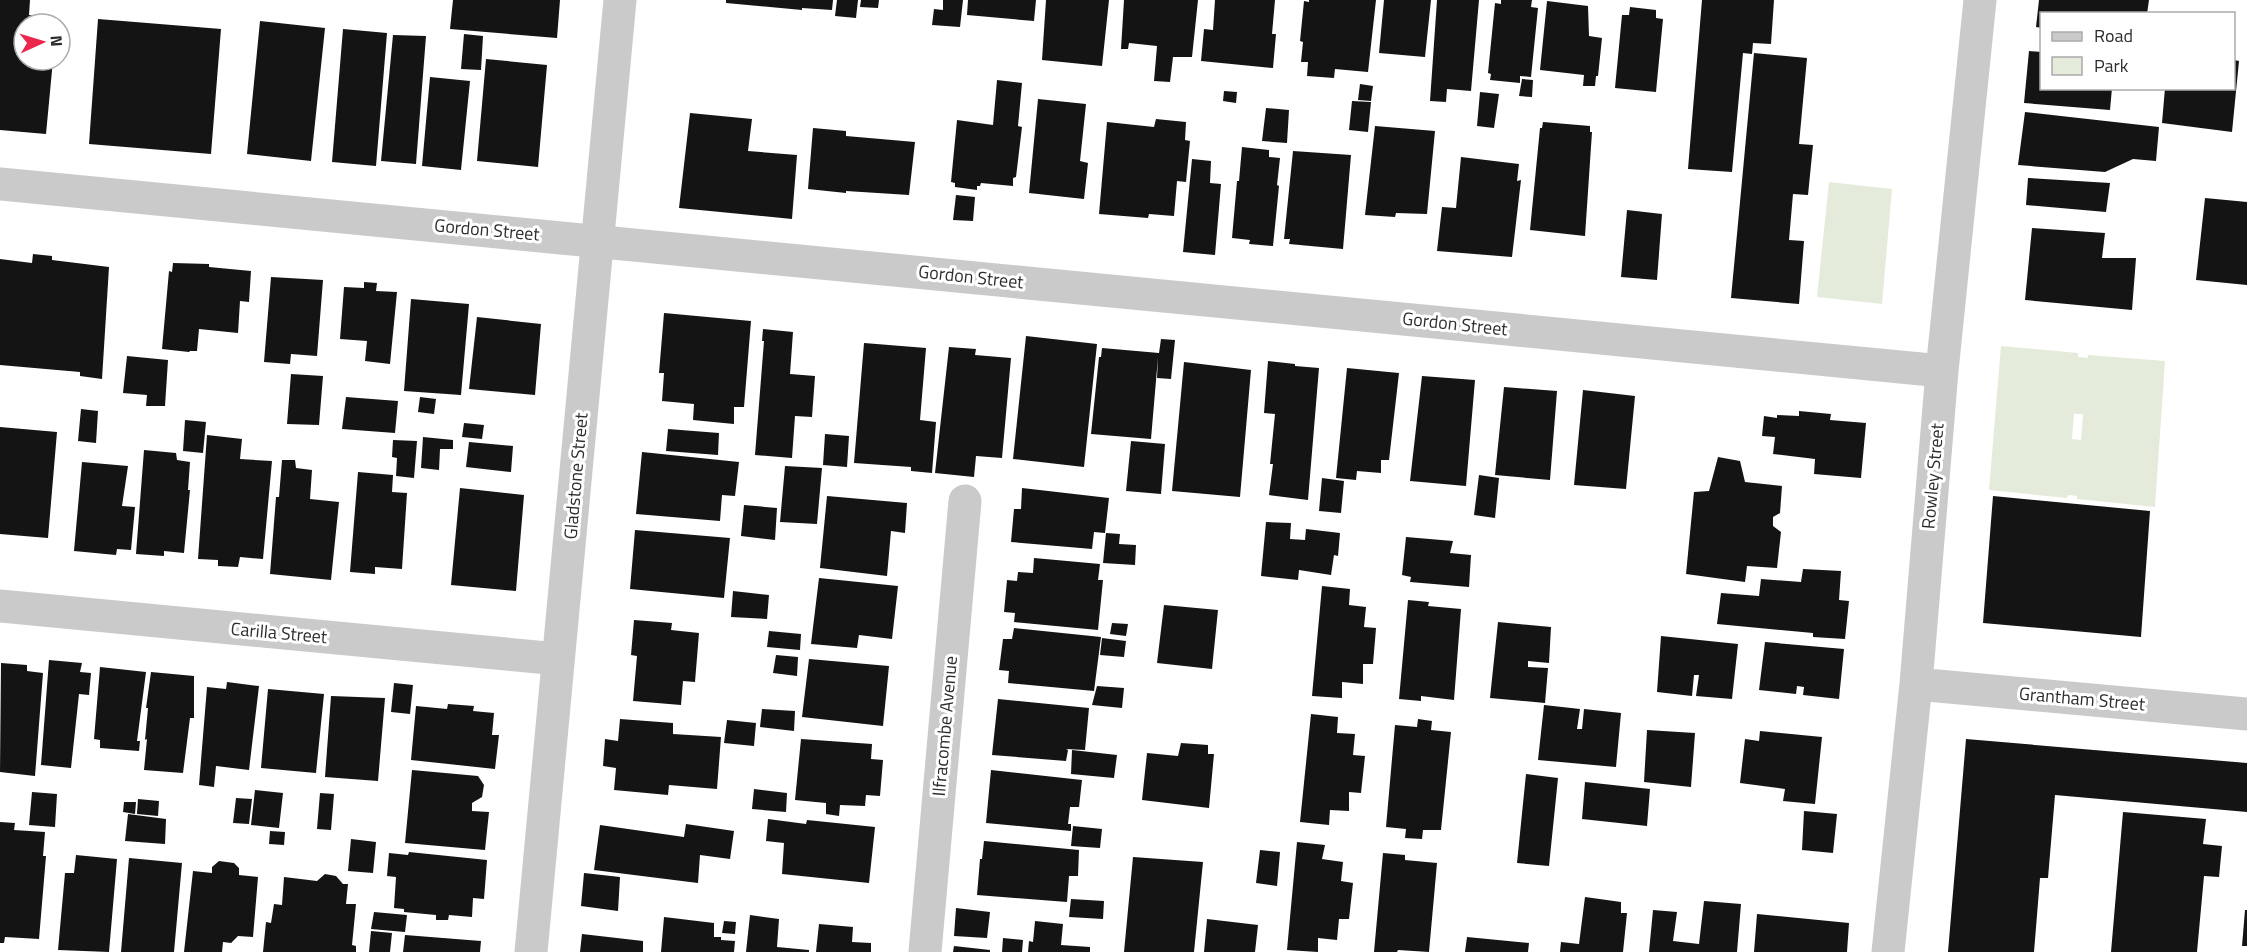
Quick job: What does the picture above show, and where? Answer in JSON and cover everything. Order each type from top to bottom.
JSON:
[{"type":"street","name":"Gladstone Street","points":[[531,952],[620,0]]},
{"type":"street","name":"Rowley Street","points":[[1888,952],[1916,684],[1942,371],[1980,0]]},
{"type":"street","name":"Gordon Street","points":[[0,184],[1942,371]]},
{"type":"street","name":"Ilfracombe Avenue","points":[[925,952],[965,501]]},
{"type":"street","name":"Carilla Street","points":[[0,606],[558,659]]},
{"type":"street","name":"Grantham Street","points":[[1916,684],[2247,714]]},
{"type":"green space","points":[[1829,182],[1892,189],[1882,304],[1817,297]]},
{"type":"green space","points":[[2001,346],[2078,353],[2078,357],[2088,358],[2088,355],[2165,361],[2155,507],[2077,499],[2077,496],[2068,495],[2067,498],[1989,490]],"holes":[[[2074,414],[2083,414],[2081,440],[2072,439]]]},
{"type":"building","points":[[0,0],[30,0],[29,12],[12,12],[12,72],[52,72],[46,134],[0,130]]},
{"type":"building","points":[[453,0],[560,0],[557,38],[450,29]]},
{"type":"building","points":[[726,0],[833,0],[832,10],[802,8],[802,10],[726,3]]},
{"type":"building","points":[[837,0],[858,0],[856,18],[835,16]]},
{"type":"building","points":[[861,0],[879,0],[878,8],[860,7]]},
{"type":"building","points":[[943,0],[963,0],[960,27],[932,25],[934,9],[943,10]]},
{"type":"building","points":[[968,0],[1036,0],[1034,21],[967,15]]},
{"type":"building","points":[[1046,0],[1109,0],[1102,66],[1042,60]]},
{"type":"building","points":[[1124,0],[1198,0],[1192,57],[1173,57],[1170,82],[1154,81],[1157,46],[1129,43],[1128,49],[1121,49]]},
{"type":"building","points":[[1215,0],[1275,0],[1272,34],[1276,34],[1273,68],[1201,61],[1204,29],[1213,30]]},
{"type":"building","points":[[1309,0],[1376,0],[1368,72],[1335,69],[1334,78],[1307,76],[1308,62],[1301,62],[1303,42],[1300,41],[1304,1],[1309,2]]},
{"type":"building","points":[[1384,0],[1431,0],[1425,57],[1379,53]]},
{"type":"building","points":[[1437,0],[1479,0],[1471,91],[1447,89],[1446,102],[1430,101]]},
{"type":"building","points":[[1501,0],[1532,0],[1531,7],[1538,8],[1531,77],[1520,76],[1520,83],[1490,80],[1491,74],[1488,73],[1495,3],[1501,4]]},
{"type":"building","points":[[1702,0],[1774,0],[1771,44],[1753,43],[1752,54],[1743,53],[1732,172],[1688,169]]},
{"type":"building","points":[[2039,0],[2149,0],[2147,12],[2040,12],[2040,28],[2036,27]]},
{"type":"building","points":[[1547,1],[1588,6],[1589,36],[1602,38],[1595,86],[1583,86],[1584,75],[1540,70]]},
{"type":"building","points":[[1630,7],[1656,10],[1656,18],[1663,19],[1656,92],[1615,88],[1622,15],[1629,15]]},
{"type":"building","points":[[98,19],[221,29],[211,154],[89,144]]},
{"type":"building","points":[[260,21],[325,28],[311,161],[247,154]]},
{"type":"building","points":[[343,29],[387,33],[376,166],[332,162]]},
{"type":"building","points":[[464,34],[483,36],[481,70],[461,69]]},
{"type":"building","points":[[393,35],[426,36],[416,164],[381,161]]},
{"type":"building","points":[[2029,51],[2040,52],[2040,90],[2112,90],[2110,110],[2024,103]]},
{"type":"building","points":[[1754,53],[1807,58],[1799,144],[1813,145],[1808,195],[1793,194],[1789,240],[1804,241],[1799,304],[1731,298]]},
{"type":"building","points":[[486,59],[547,65],[538,167],[477,161]]},
{"type":"building","points":[[2235,60],[2239,61],[2232,132],[2162,123],[2165,90],[2235,90]]},
{"type":"building","points":[[430,77],[470,81],[461,170],[422,166]]},
{"type":"building","points":[[1522,79],[1533,80],[1532,97],[1519,96]]},
{"type":"building","points":[[997,80],[1022,83],[1018,126],[1022,127],[1013,186],[981,183],[977,186],[977,190],[955,187],[955,183],[951,182],[957,120],[993,125]]},
{"type":"building","points":[[1360,84],[1373,86],[1371,101],[1358,100]]},
{"type":"building","points":[[1224,91],[1237,92],[1236,103],[1223,101]]},
{"type":"building","points":[[1480,92],[1499,94],[1494,128],[1477,126]]},
{"type":"building","points":[[1038,99],[1086,104],[1080,161],[1088,163],[1084,199],[1029,193]]},
{"type":"building","points":[[1352,101],[1371,102],[1368,132],[1349,130]]},
{"type":"building","points":[[1266,108],[1289,110],[1287,143],[1262,141]]},
{"type":"building","points":[[2025,112],[2159,127],[2156,161],[2133,159],[2105,172],[2018,165]]},
{"type":"building","points":[[690,113],[752,119],[748,151],[797,155],[792,219],[679,208]]},
{"type":"building","points":[[1156,119],[1186,122],[1185,140],[1190,141],[1186,182],[1177,181],[1174,216],[1149,214],[1148,218],[1099,214],[1107,122],[1154,127]]},
{"type":"building","points":[[1543,122],[1590,126],[1590,132],[1592,132],[1585,236],[1530,230],[1540,128]]},
{"type":"building","points":[[1375,126],[1435,131],[1427,214],[1396,213],[1395,217],[1365,215]]},
{"type":"building","points":[[813,128],[846,131],[846,136],[915,142],[909,195],[808,189]]},
{"type":"building","points":[[1242,147],[1269,150],[1269,157],[1280,158],[1273,246],[1249,244],[1250,240],[1232,238]]},
{"type":"building","points":[[1293,151],[1351,155],[1343,249],[1289,244],[1290,239],[1284,239]]},
{"type":"building","points":[[1461,157],[1519,164],[1517,181],[1521,180],[1512,257],[1437,251],[1442,207],[1456,208]]},
{"type":"building","points":[[1192,159],[1211,161],[1210,183],[1221,184],[1215,255],[1183,252]]},
{"type":"building","points":[[2028,178],[2110,183],[2106,212],[2026,205]]},
{"type":"building","points":[[956,195],[975,197],[973,221],[953,220]]},
{"type":"building","points":[[2205,198],[2247,202],[2247,285],[2196,280]]},
{"type":"building","points":[[1627,210],[1662,214],[1657,280],[1621,277]]},
{"type":"building","points":[[2032,228],[2105,233],[2102,258],[2136,258],[2132,310],[2025,300]]},
{"type":"building","points":[[33,254],[52,256],[52,260],[109,267],[102,379],[80,376],[80,372],[0,365],[0,259],[32,263]]},
{"type":"building","points":[[173,263],[209,264],[209,267],[251,271],[249,302],[240,301],[238,333],[199,329],[197,351],[162,349],[169,271],[172,272]]},
{"type":"building","points":[[271,277],[323,280],[317,356],[291,354],[290,364],[264,362]]},
{"type":"building","points":[[364,282],[377,283],[376,291],[397,292],[390,364],[365,361],[367,341],[340,339],[344,287],[364,288]]},
{"type":"building","points":[[411,299],[469,304],[461,395],[404,391]]},
{"type":"building","points":[[664,313],[751,321],[744,407],[734,407],[734,424],[693,420],[694,404],[662,401],[664,373],[659,373]]},
{"type":"building","points":[[477,317],[541,324],[535,395],[469,389]]},
{"type":"building","points":[[763,329],[793,332],[790,374],[815,376],[812,417],[795,416],[792,458],[755,455]]},
{"type":"building","points":[[1026,336],[1097,344],[1084,467],[1013,459]]},
{"type":"building","points":[[1161,339],[1175,340],[1171,379],[1157,378],[1158,357],[1151,439],[1091,434],[1099,357],[1101,357],[1102,348],[1159,353]]},
{"type":"building","points":[[864,343],[926,348],[920,420],[936,422],[932,473],[911,471],[911,467],[854,463]]},
{"type":"building","points":[[949,347],[976,349],[975,355],[1011,358],[1002,458],[976,456],[974,477],[935,473]]},
{"type":"building","points":[[127,356],[168,360],[165,406],[146,406],[147,395],[123,393]]},
{"type":"building","points":[[1268,361],[1319,368],[1308,500],[1269,495],[1275,414],[1264,413]]},
{"type":"building","points":[[1184,362],[1251,370],[1240,497],[1172,491]]},
{"type":"building","points":[[1347,368],[1399,373],[1389,460],[1381,460],[1381,473],[1357,471],[1356,480],[1336,478]]},
{"type":"building","points":[[291,374],[323,376],[319,425],[287,424]]},
{"type":"building","points":[[1422,376],[1475,380],[1466,486],[1410,481]]},
{"type":"building","points":[[1504,387],[1557,391],[1550,480],[1495,475]]},
{"type":"building","points":[[1583,390],[1635,396],[1626,489],[1574,485]]},
{"type":"building","points":[[346,397],[398,401],[395,433],[342,429]]},
{"type":"building","points":[[420,397],[436,399],[434,414],[418,412]]},
{"type":"building","points":[[81,409],[98,411],[96,443],[78,441]]},
{"type":"building","points":[[1799,411],[1831,414],[1830,420],[1866,423],[1861,478],[1814,474],[1815,459],[1773,454],[1775,437],[1762,436],[1764,416],[1777,418],[1777,415],[1799,416]]},
{"type":"building","points":[[185,420],[206,422],[203,453],[183,451]]},
{"type":"building","points":[[464,423],[484,425],[482,439],[462,437]]},
{"type":"building","points":[[0,427],[57,432],[48,538],[0,534]]},
{"type":"building","points":[[668,429],[719,433],[718,455],[666,451]]},
{"type":"building","points":[[825,434],[849,436],[847,467],[823,465]]},
{"type":"building","points":[[207,435],[242,439],[240,459],[272,461],[263,559],[240,557],[238,567],[218,566],[218,560],[198,559]]},
{"type":"building","points":[[423,437],[453,440],[453,449],[440,449],[439,470],[421,468]]},
{"type":"building","points":[[393,440],[417,441],[414,478],[396,476],[397,458],[392,457]]},
{"type":"building","points":[[1131,441],[1165,444],[1161,494],[1126,491]]},
{"type":"building","points":[[469,442],[513,446],[511,472],[466,467]]},
{"type":"building","points":[[144,450],[176,453],[177,460],[190,462],[188,490],[190,490],[184,553],[164,551],[164,556],[136,554]]},
{"type":"building","points":[[642,452],[739,462],[735,496],[722,495],[720,521],[636,514]]},
{"type":"building","points":[[1718,457],[1740,461],[1745,482],[1782,486],[1780,513],[1773,517],[1773,526],[1781,532],[1777,568],[1747,566],[1745,582],[1686,574],[1694,492],[1709,491]]},
{"type":"building","points":[[282,460],[295,460],[296,468],[312,470],[310,499],[339,502],[331,580],[270,574],[276,497],[279,497]]},
{"type":"building","points":[[82,462],[128,466],[122,506],[135,507],[131,550],[117,549],[116,555],[74,551]]},
{"type":"building","points":[[785,466],[822,468],[817,524],[780,522]]},
{"type":"building","points":[[358,472],[393,475],[392,492],[407,493],[402,569],[375,567],[375,574],[350,572]]},
{"type":"building","points":[[1479,475],[1499,478],[1495,518],[1474,515]]},
{"type":"building","points":[[1322,478],[1344,481],[1341,513],[1319,511]]},
{"type":"building","points":[[460,488],[524,495],[516,591],[451,585]]},
{"type":"building","points":[[1022,488],[1109,498],[1105,533],[1094,532],[1092,549],[1011,542],[1014,509],[1021,509]]},
{"type":"building","points":[[827,496],[907,503],[905,533],[891,531],[887,576],[820,568]]},
{"type":"building","points":[[1993,496],[2150,511],[2141,637],[1983,623]]},
{"type":"building","points":[[744,505],[777,508],[775,540],[741,536]]},
{"type":"building","points":[[1266,522],[1291,523],[1290,539],[1305,540],[1306,529],[1340,533],[1338,556],[1334,555],[1331,575],[1299,570],[1298,580],[1261,576]]},
{"type":"building","points":[[635,530],[730,538],[724,598],[630,589]]},
{"type":"building","points":[[1106,533],[1120,534],[1119,544],[1136,545],[1135,565],[1103,563]]},
{"type":"building","points":[[1406,537],[1453,541],[1450,553],[1471,555],[1469,587],[1410,582],[1411,577],[1402,575]]},
{"type":"building","points":[[1034,558],[1100,564],[1098,580],[1103,580],[1098,630],[1014,622],[1015,613],[1004,612],[1007,580],[1017,581],[1018,572],[1033,573]]},
{"type":"building","points":[[1803,569],[1841,571],[1839,600],[1849,601],[1845,639],[1813,637],[1813,633],[1717,624],[1721,593],[1759,596],[1761,579],[1801,582]]},
{"type":"building","points":[[819,578],[898,586],[892,639],[859,635],[857,648],[811,644]]},
{"type":"building","points":[[1322,586],[1350,589],[1349,605],[1366,607],[1364,627],[1376,628],[1373,664],[1363,664],[1363,684],[1342,682],[1342,698],[1312,696]]},
{"type":"building","points":[[733,591],[769,595],[767,619],[731,617]]},
{"type":"building","points":[[1408,600],[1429,602],[1428,606],[1461,609],[1454,700],[1421,696],[1421,701],[1399,699]]},
{"type":"building","points":[[1164,605],[1218,610],[1212,669],[1157,663]]},
{"type":"building","points":[[634,620],[672,623],[671,630],[699,633],[695,682],[683,681],[681,705],[633,701],[637,656],[631,655]]},
{"type":"building","points":[[1498,622],[1551,627],[1549,663],[1528,661],[1528,667],[1548,668],[1545,703],[1490,698]]},
{"type":"building","points":[[1112,623],[1128,624],[1126,636],[1110,634]]},
{"type":"building","points":[[1014,628],[1101,637],[1094,691],[1008,683],[1009,671],[999,670],[1003,639],[1012,639]]},
{"type":"building","points":[[769,631],[801,634],[800,650],[767,647]]},
{"type":"building","points":[[1661,636],[1738,644],[1732,699],[1696,696],[1699,675],[1694,675],[1692,696],[1657,692]]},
{"type":"building","points":[[1102,638],[1126,641],[1124,657],[1100,655]]},
{"type":"building","points":[[1765,642],[1844,649],[1839,699],[1803,695],[1804,687],[1797,686],[1796,694],[1759,690]]},
{"type":"building","points":[[776,655],[798,657],[797,676],[773,673]]},
{"type":"building","points":[[809,659],[889,666],[883,726],[802,717]]},
{"type":"building","points":[[49,660],[82,663],[80,672],[91,673],[89,695],[79,694],[71,768],[41,765]]},
{"type":"building","points":[[1,663],[27,665],[27,671],[43,673],[35,776],[0,772]]},
{"type":"building","points":[[100,667],[146,672],[137,741],[140,741],[139,751],[100,748],[100,740],[94,739]]},
{"type":"building","points":[[151,672],[194,676],[194,718],[190,718],[183,773],[144,770],[148,708],[146,708]]},
{"type":"building","points":[[227,682],[259,686],[249,770],[216,766],[214,787],[199,785],[207,687],[226,689]]},
{"type":"building","points":[[394,683],[413,685],[410,714],[391,712]]},
{"type":"building","points":[[1097,686],[1124,688],[1122,708],[1092,705]]},
{"type":"building","points":[[268,689],[324,694],[316,773],[261,768]]},
{"type":"building","points":[[331,696],[385,698],[378,781],[325,777]]},
{"type":"building","points":[[998,699],[1089,708],[1085,750],[1066,749],[1068,750],[1066,761],[992,755]]},
{"type":"building","points":[[448,704],[474,706],[473,711],[494,713],[492,735],[499,735],[495,769],[411,760],[416,706],[447,709]]},
{"type":"building","points":[[1544,705],[1580,709],[1577,729],[1582,729],[1584,709],[1621,713],[1616,767],[1538,760]]},
{"type":"building","points":[[762,709],[795,711],[794,731],[760,727]]},
{"type":"building","points":[[1311,714],[1338,717],[1337,733],[1355,734],[1353,755],[1365,756],[1361,793],[1349,792],[1349,811],[1330,810],[1329,825],[1300,822]]},
{"type":"building","points":[[620,719],[673,723],[673,734],[721,737],[717,789],[669,785],[668,795],[614,790],[616,768],[603,766],[605,739],[618,741]]},
{"type":"building","points":[[1418,719],[1432,721],[1431,730],[1451,732],[1441,830],[1423,830],[1422,839],[1405,838],[1406,829],[1386,827],[1395,725],[1417,727]]},
{"type":"building","points":[[727,720],[756,723],[754,746],[724,743]]},
{"type":"building","points":[[1647,730],[1695,733],[1691,787],[1644,782]]},
{"type":"building","points":[[1760,731],[1822,737],[1815,804],[1783,801],[1785,789],[1740,783],[1745,739],[1759,741]]},
{"type":"building","points":[[801,739],[872,744],[871,759],[883,760],[880,796],[866,795],[865,806],[840,805],[839,816],[826,814],[826,803],[795,800]]},
{"type":"building","points":[[1966,739],[2247,763],[2247,812],[2055,795],[2048,878],[2040,878],[2034,952],[1948,952]]},
{"type":"building","points":[[1181,743],[1208,745],[1208,754],[1214,754],[1209,808],[1142,800],[1147,753],[1178,756]]},
{"type":"building","points":[[1072,750],[1117,755],[1114,778],[1071,774]]},
{"type":"building","points":[[412,770],[478,776],[484,785],[482,797],[472,803],[472,811],[489,812],[485,850],[405,843]]},
{"type":"building","points":[[991,770],[1082,780],[1079,807],[1070,807],[1068,824],[1071,824],[1071,831],[986,823]]},
{"type":"building","points":[[1526,774],[1558,778],[1549,866],[1517,863]]},
{"type":"building","points":[[1585,782],[1650,789],[1647,826],[1582,819]]},
{"type":"building","points":[[754,789],[787,793],[786,812],[752,809]]},
{"type":"building","points":[[255,790],[283,793],[279,828],[251,825]]},
{"type":"building","points":[[32,792],[57,794],[55,827],[29,825]]},
{"type":"building","points":[[320,793],[334,794],[331,830],[317,829]]},
{"type":"building","points":[[236,798],[252,799],[249,824],[233,823]]},
{"type":"building","points":[[138,799],[159,801],[158,816],[137,814]]},
{"type":"building","points":[[124,802],[136,802],[135,814],[123,812]]},
{"type":"building","points":[[1804,811],[1837,814],[1833,853],[1802,850]]},
{"type":"building","points":[[2123,812],[2206,819],[2203,844],[2222,846],[2219,877],[2204,876],[2197,952],[2111,952]]},
{"type":"building","points":[[128,814],[166,819],[165,844],[125,841]]},
{"type":"building","points":[[768,819],[806,824],[807,820],[875,827],[869,883],[782,874],[784,843],[766,841]]},
{"type":"building","points":[[0,822],[15,823],[14,830],[45,832],[43,856],[46,856],[39,939],[5,937],[4,943],[0,943]]},
{"type":"building","points":[[686,824],[734,831],[730,859],[700,855],[698,883],[594,870],[600,825],[684,837]]},
{"type":"building","points":[[1073,826],[1102,829],[1100,848],[1071,846]]},
{"type":"building","points":[[270,831],[285,832],[284,845],[269,844]]},
{"type":"building","points":[[351,839],[376,842],[373,873],[348,871]]},
{"type":"building","points":[[984,841],[1079,850],[1078,876],[1069,876],[1067,902],[977,895]]},
{"type":"building","points":[[1297,842],[1325,845],[1322,859],[1343,862],[1341,881],[1353,883],[1349,919],[1339,919],[1337,940],[1318,938],[1318,952],[1287,950]]},
{"type":"building","points":[[1260,850],[1280,852],[1277,886],[1256,883]]},
{"type":"building","points":[[409,852],[487,860],[484,899],[473,898],[472,917],[449,915],[448,920],[436,920],[436,915],[404,912],[404,909],[394,908],[396,877],[387,876],[389,853],[408,855]]},
{"type":"building","points":[[1383,853],[1405,855],[1405,860],[1437,863],[1429,952],[1398,950],[1397,952],[1374,952]]},
{"type":"building","points":[[76,855],[117,859],[109,952],[58,950],[65,873],[74,873]]},
{"type":"building","points":[[1133,857],[1203,862],[1194,952],[1124,952]]},
{"type":"building","points":[[129,858],[182,863],[174,952],[121,952]]},
{"type":"building","points":[[219,861],[234,863],[239,868],[239,875],[258,877],[253,937],[238,936],[231,943],[223,942],[222,952],[184,952],[193,871],[212,873],[212,867]]},
{"type":"building","points":[[584,873],[620,877],[618,911],[581,906]]},
{"type":"building","points":[[325,874],[336,876],[343,884],[348,884],[346,904],[356,904],[352,945],[356,946],[356,952],[263,952],[266,922],[271,923],[274,904],[282,905],[284,877],[317,881]]},
{"type":"building","points":[[1585,897],[1621,902],[1621,913],[1627,913],[1623,952],[1560,952],[1561,942],[1579,944]]},
{"type":"building","points":[[1071,899],[1104,901],[1103,919],[1069,917]]},
{"type":"building","points":[[1704,901],[1741,904],[1737,952],[1649,952],[1653,910],[1677,912],[1673,941],[1699,944]]},
{"type":"building","points":[[956,908],[990,912],[987,938],[954,936]]},
{"type":"building","points":[[2245,910],[2247,910],[2247,946],[2242,946]]},
{"type":"building","points":[[374,912],[407,915],[405,932],[371,929]]},
{"type":"building","points":[[1757,914],[1849,923],[1847,952],[1754,952]]},
{"type":"building","points":[[750,915],[779,919],[777,947],[809,950],[809,952],[746,952]]},
{"type":"building","points":[[664,917],[714,923],[714,937],[735,941],[734,952],[661,952]]},
{"type":"building","points":[[1207,919],[1258,925],[1255,952],[1204,952]]},
{"type":"building","points":[[724,921],[736,922],[735,934],[722,933]]},
{"type":"building","points":[[1035,921],[1063,924],[1061,945],[1090,947],[1090,952],[1028,952],[1029,941],[1033,942]]},
{"type":"building","points":[[819,924],[853,927],[852,942],[871,943],[871,952],[816,952]]},
{"type":"building","points":[[371,931],[392,933],[390,952],[369,952]]},
{"type":"building","points":[[582,934],[643,941],[643,952],[580,952]]},
{"type":"building","points":[[405,935],[481,941],[480,952],[403,952]]},
{"type":"building","points":[[1467,937],[1529,943],[1528,952],[1465,952]]},
{"type":"building","points":[[1003,938],[1023,940],[1022,952],[1002,952]]},
{"type":"building","points":[[954,946],[990,950],[990,952],[953,952]]}]
